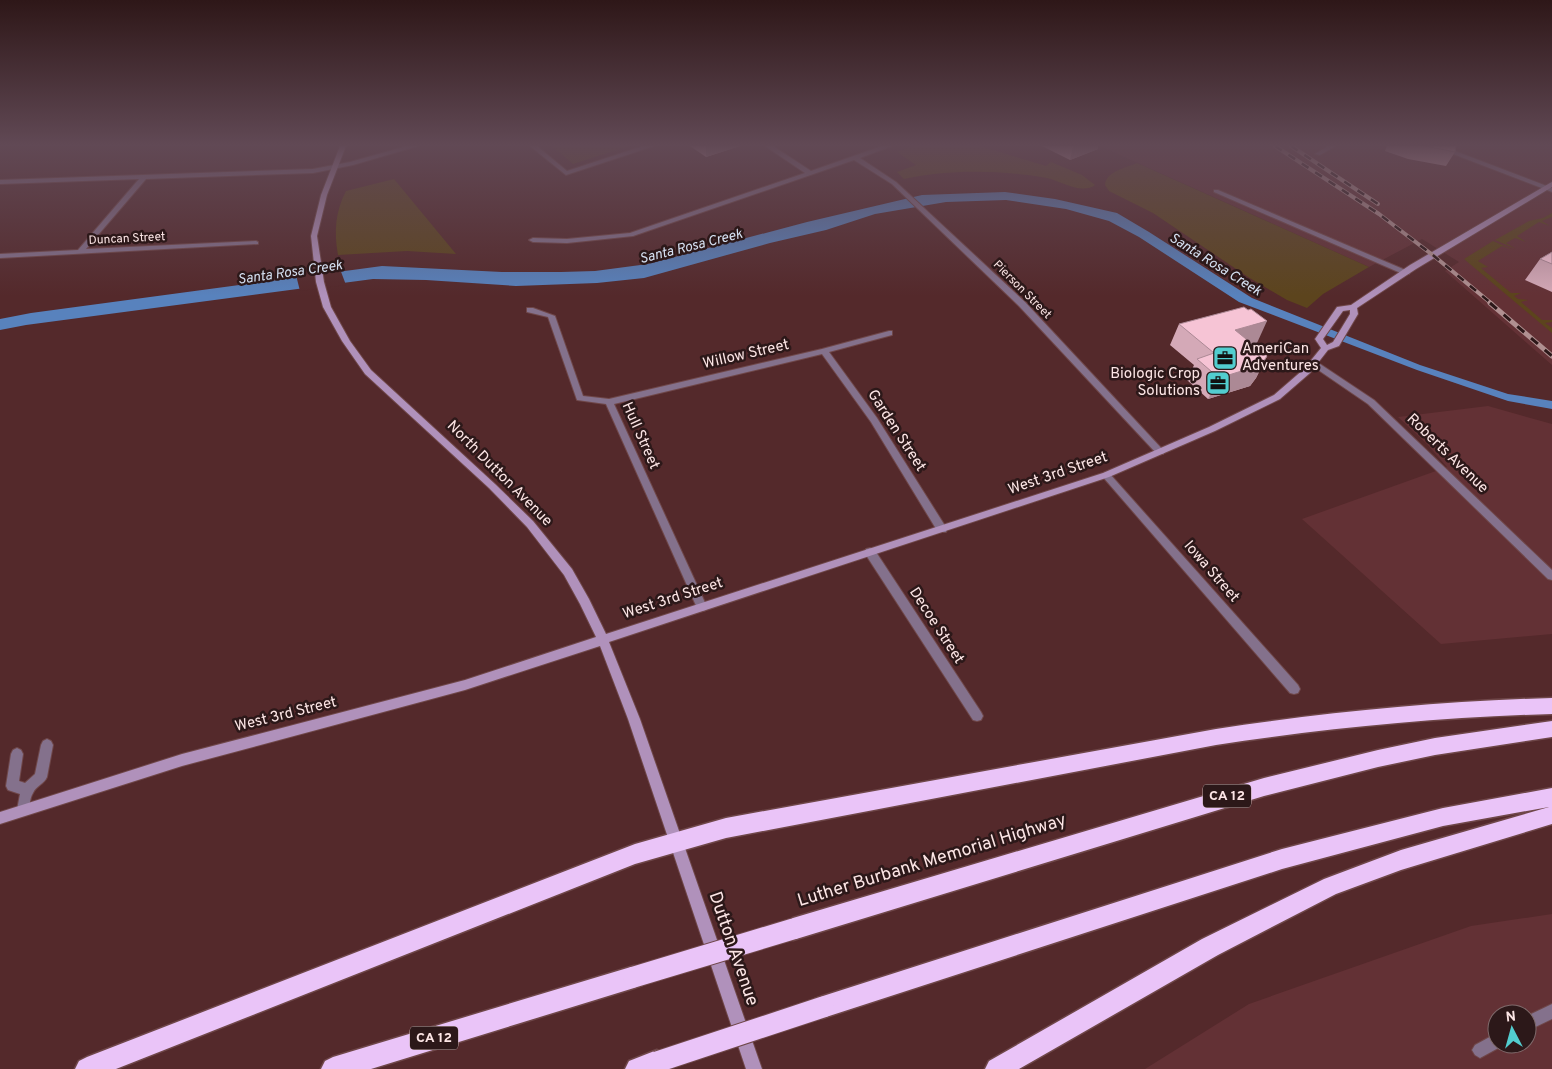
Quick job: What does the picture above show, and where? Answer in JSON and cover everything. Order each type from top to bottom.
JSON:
[{"type":"highway","points":[[87,1069],[635,854],[726,828],[896,795],[1253,731],[1426,711],[1552,706]]},
{"type":"highway","name":"Luther Burbank Memorial Highway","points":[[334,1069],[1295,777],[1438,746],[1552,729]]},
{"type":"highway","points":[[647,1066],[1170,894],[1340,842],[1454,814],[1552,797]]},
{"type":"highway","points":[[997,1069],[1210,947],[1332,886],[1401,860],[1552,815]]},
{"type":"main road","name":"North Dutton Avenue","points":[[324,196],[314,236],[327,307],[346,341],[368,372],[492,486],[530,524],[568,572],[603,640],[634,718],[677,841]]},
{"type":"main road","points":[[1325,348],[1319,339],[1340,309],[1353,307],[1438,252],[1535,196]]},
{"type":"main road","name":"West 3rd Street","points":[[0,818],[182,760],[465,685],[1106,475],[1270,402],[1293,385],[1325,348],[1336,344],[1354,314],[1353,307]]},
{"type":"main road","name":"Dutton Avenue","points":[[677,841],[754,1069]]},
{"type":"street","points":[[80,252],[128,196]]},
{"type":"street","points":[[534,240],[567,241],[631,235],[746,196]]},
{"type":"street","name":"Pierson Street","points":[[907,196],[1022,304],[1160,452]]},
{"type":"street","points":[[1227,196],[1406,272]]},
{"type":"street","name":"Duncan Street","points":[[0,256],[256,243]]},
{"type":"street","name":"Hull Street","points":[[530,310],[551,316],[580,398],[609,402],[702,607]]},
{"type":"street","name":"Willow Street","points":[[609,402],[824,351],[889,333]]},
{"type":"street","name":"Garden Street","points":[[824,351],[874,420],[942,530]]},
{"type":"street","name":"Roberts Avenue","points":[[1314,363],[1371,402],[1552,576]]},
{"type":"street","name":"Iowa Street","points":[[1106,475],[1294,689]]},
{"type":"street","name":"Decoe Street","points":[[870,552],[977,716]]},
{"type":"street","points":[[23,810],[27,789],[41,777],[47,745]]},
{"type":"street","points":[[17,754],[12,786],[27,789]]},
{"type":"street","points":[[1537,1018],[1552,1010]]},
{"type":"street","points":[[1480,1050],[1487,1046]]},
{"type":"shaded area","points":[[344,196],[408,196],[456,254],[407,251],[338,255],[336,222]]},
{"type":"shaded area","points":[[1119,196],[1210,196],[1369,267],[1323,294],[1307,308],[1287,300],[1248,277],[1153,213]]},
{"type":"shaded area","points":[[1211,196],[1552,196],[1552,365],[1445,271],[1459,262],[1422,239],[1369,267]]},
{"type":"shaded area","points":[[1552,213],[1552,217],[1542,221],[1550,226],[1539,222],[1517,236],[1526,242],[1515,238],[1506,243],[1516,249],[1495,240],[1529,221],[1543,218]]},
{"type":"shaded area","points":[[1493,241],[1514,250],[1502,246],[1478,261],[1488,267],[1481,268],[1511,293],[1521,293],[1514,296],[1518,299],[1528,300],[1521,302],[1542,320],[1552,320],[1552,322],[1545,323],[1552,328],[1552,333],[1464,259]]},
{"type":"shaded area","points":[[1488,406],[1552,424],[1552,634],[1441,644],[1302,519],[1447,467],[1427,444],[1398,417]]},
{"type":"shaded area","points":[[1552,914],[1552,1069],[1145,1069],[1249,1004],[1471,926]]},
{"type":"water","points":[[918,196],[1033,196],[1117,213],[1252,298],[1420,365],[1508,394],[1552,401],[1552,409],[1508,401],[1417,370],[1239,302],[1139,237],[1109,221],[1066,209],[1006,200],[946,202],[875,214],[826,230],[770,243],[644,278],[597,283],[516,286],[426,280],[373,279],[0,330],[0,319],[31,313],[382,266],[502,272],[561,272],[595,271],[648,264],[807,222]]},
{"type":"pier","points":[[340,269],[346,285],[300,291],[296,275]]},
{"type":"building","points":[[1552,252],[1552,264],[1540,259]]},
{"type":"building","points":[[1244,307],[1248,310],[1251,309],[1267,321],[1235,330],[1267,356],[1261,365],[1219,378],[1197,359],[1214,353],[1179,324]]},
{"type":"railway","points":[[1351,196],[1379,214],[1434,256],[1492,304]]},
{"type":"railway","points":[[1366,196],[1378,204]]},
{"type":"railway","points":[[1490,303],[1552,356]]},
{"type":"place","name":"AmeriCan Adventures","points":[[1225,358]]},
{"type":"place","name":"Biologic Crop Solutions","points":[[1218,383]]},
{"type":"water label","name":"Santa Rosa Creek","points":[[691,247]]},
{"type":"water label","name":"Santa Rosa Creek","points":[[1215,265]]},
{"type":"water label","name":"Santa Rosa Creek","points":[[290,273]]}]
